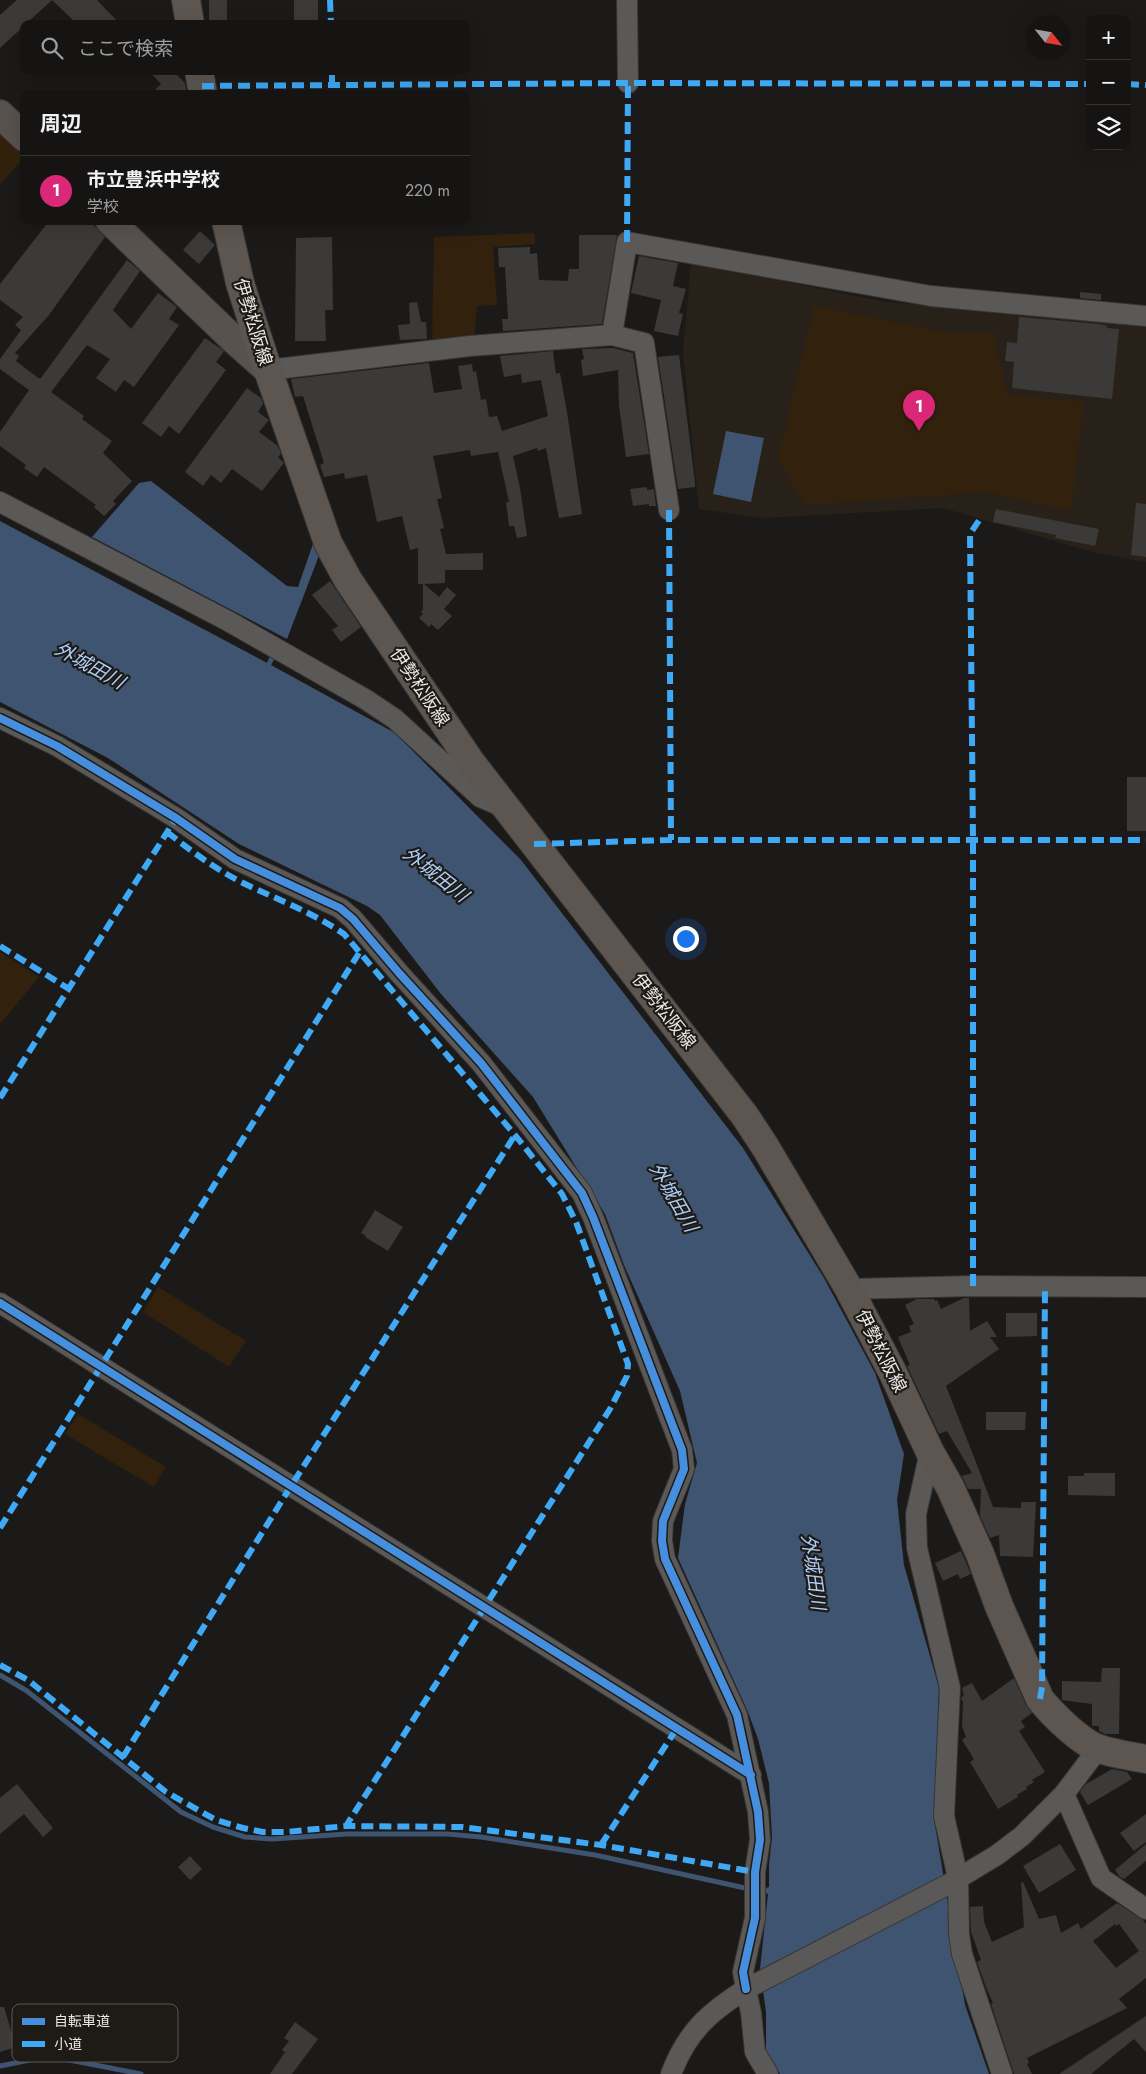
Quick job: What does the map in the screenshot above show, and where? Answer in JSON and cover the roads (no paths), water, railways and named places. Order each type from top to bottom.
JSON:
[{"type":"main road","points":[[186,0],[189,20]]},
{"type":"main road","points":[[200,75],[202,90]]},
{"type":"main road","name":"伊勢松阪線","points":[[227,225],[240,283],[268,370],[328,543],[348,580],[464,753],[745,1116],[771,1156],[849,1290],[894,1373],[930,1452],[950,1486],[1040,1698],[1049,1711],[1066,1726],[1098,1749],[1146,1759]]},
{"type":"street","points":[[627,0],[628,83]]},
{"type":"street","points":[[0,114],[20,133]]},
{"type":"street","points":[[114,225],[230,337],[268,370],[470,346],[612,335],[644,343],[669,510]]},
{"type":"street","points":[[612,335],[627,242],[931,296],[1146,316]]},
{"type":"street","points":[[0,502],[228,621],[365,699],[395,719],[480,797],[506,808]]},
{"type":"street","points":[[0,718],[57,746],[176,818],[235,859],[340,908],[353,919],[481,1063],[582,1192],[593,1216],[682,1450],[684,1469],[663,1521],[662,1541],[665,1559],[738,1715],[751,1775],[758,1812],[760,1840],[756,1872],[755,1918],[744,1972],[750,1987],[755,2052],[768,2074]]},
{"type":"street","points":[[849,1290],[973,1286],[1146,1287]]},
{"type":"street","points":[[0,1303],[751,1775]]},
{"type":"street","points":[[930,1452],[916,1514],[917,1548],[950,1688],[944,1816],[954,1881],[962,1954],[1002,2074]]},
{"type":"street","points":[[671,2074],[677,2057],[690,2036],[719,2006],[750,1987],[954,1881],[997,1855],[1022,1836],[1064,1794],[1098,1749]]},
{"type":"street","points":[[1064,1794],[1101,1878],[1146,1909]]},
{"type":"water","points":[[726,431],[764,438],[751,502],[713,494]]},
{"type":"water","points":[[151,481],[287,586],[298,587],[314,541],[320,553],[287,639],[92,537],[139,483]]},
{"type":"water","name":"外城田川","points":[[0,521],[395,733],[521,860],[743,1148],[824,1278],[875,1373],[904,1454],[897,1500],[904,1565],[939,1688],[934,1819],[965,2005],[989,2074],[780,2074],[766,2050],[766,2012],[760,1969],[768,1894],[765,1893],[766,1888],[769,1887],[772,1837],[769,1783],[758,1739],[748,1712],[678,1558],[685,1504],[697,1463],[680,1391],[624,1265],[605,1214],[533,1097],[441,994],[380,915],[367,906],[239,844],[108,758],[0,702]]},
{"type":"waterway","points":[[269,664],[273,656]]},
{"type":"waterway","points":[[0,1675],[27,1691],[181,1812],[213,1827],[245,1837],[272,1839],[347,1834],[447,1834],[481,1837],[595,1855],[745,1888]]},
{"type":"waterway","points":[[0,2066],[20,2062]]},
{"type":"waterway","points":[[80,2062],[141,2074]]},
{"type":"place","name":"市立豊浜中学校","points":[[919,431]]}]
